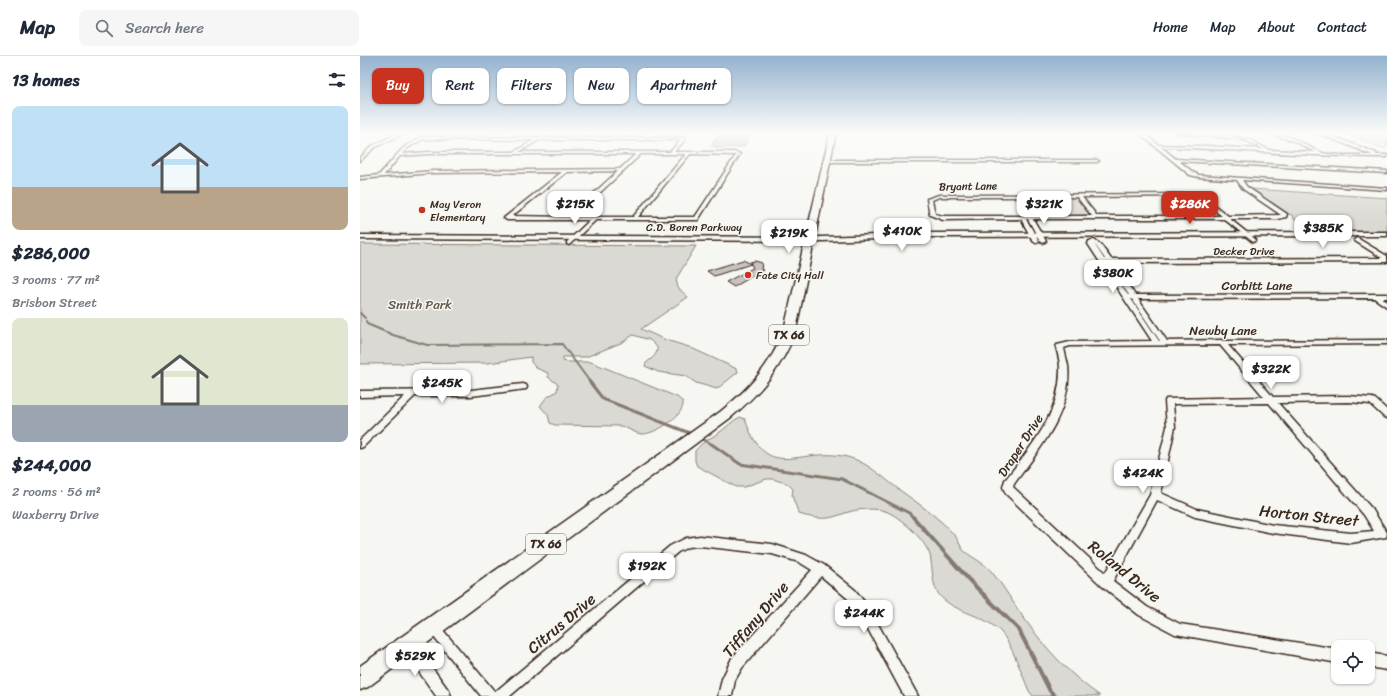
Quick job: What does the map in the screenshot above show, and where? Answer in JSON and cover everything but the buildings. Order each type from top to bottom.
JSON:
[{"type":"main road","name":"TX 66","points":[[360,679],[702,432],[746,398],[770,370],[783,350],[790,330],[827,163]]},
{"type":"street","points":[[381,176],[392,163]]},
{"type":"street","points":[[569,219],[628,163]]},
{"type":"street","points":[[634,219],[681,163]]},
{"type":"street","points":[[567,170],[507,218],[696,218],[732,163]]},
{"type":"street","points":[[1179,163],[1192,174],[1202,176],[1387,189]]},
{"type":"street","points":[[1226,163],[1387,172]]},
{"type":"street","points":[[360,177],[467,170],[620,170]]},
{"type":"street","points":[[1023,218],[1278,217],[1284,215],[1245,188],[1239,179]]},
{"type":"street","points":[[1037,195],[1052,218]]},
{"type":"street","points":[[1078,195],[1096,218]]},
{"type":"street","name":"Bryant Lane","points":[[1023,218],[936,218],[933,215],[929,199],[932,196],[1197,196],[1202,198],[1227,217]]},
{"type":"street","points":[[1227,217],[1227,219],[1252,237]]},
{"type":"street","points":[[1023,218],[1038,238]]},
{"type":"street","points":[[1030,218],[1038,238]]},
{"type":"street","points":[[578,239],[596,219]]},
{"type":"street","name":"C.D. Boren Parkway","points":[[360,237],[435,236],[810,242],[1387,234]]},
{"type":"street","points":[[425,242],[435,236]]},
{"type":"street","name":"C.D. Boren Parkway","points":[[1252,237],[1387,240]]},
{"type":"street","points":[[1090,238],[1091,244],[1157,343]]},
{"type":"street","points":[[1090,238],[1098,245],[1110,261],[1166,343]]},
{"type":"street","name":"C.D. Boren Parkway","points":[[360,242],[569,243],[578,239]]},
{"type":"street","points":[[1360,240],[1387,254]]},
{"type":"street","points":[[1360,240],[1387,260]]},
{"type":"street","name":"Decker Drive","points":[[1102,261],[1387,260]]},
{"type":"street","points":[[1376,296],[1387,305]]},
{"type":"street","name":"Corbitt Lane","points":[[1127,297],[1387,296]]},
{"type":"street","name":"Horton Street","points":[[1155,495],[1195,513],[1273,529],[1351,538],[1382,534],[1368,512],[1221,342]]},
{"type":"street","name":"Newby Lane","points":[[1060,347],[1070,344],[1387,342]]},
{"type":"street","name":"Draper Drive","points":[[1008,487],[1009,483],[1051,424],[1065,388],[1063,354],[1060,347]]},
{"type":"street","points":[[360,394],[470,393],[523,387]]},
{"type":"street","points":[[360,445],[412,394]]},
{"type":"street","points":[[1106,582],[1155,495],[1171,428],[1169,401],[1349,398],[1372,401],[1387,415]]},
{"type":"street","name":"Roland Drive","points":[[1008,487],[1010,491],[1106,582],[1143,611],[1179,630],[1331,655]]},
{"type":"street","name":"Citrus Drive","points":[[500,696],[674,549],[686,544],[700,541],[772,549],[802,558],[820,569],[850,594],[866,612],[911,696]]},
{"type":"street","name":"Tiffany Drive","points":[[725,696],[729,679],[737,663],[820,569]]},
{"type":"street","points":[[433,626],[490,696]]},
{"type":"street","points":[[408,644],[444,696]]},
{"type":"street","points":[[1375,661],[1387,663]]},
{"type":"green space","points":[[1252,189],[1387,198],[1387,233],[1330,233],[1294,219],[1292,215],[1286,213]]},
{"type":"green space","points":[[1043,197],[1075,197],[1090,215],[1054,216]]},
{"type":"green space","name":"Smith Park","points":[[360,244],[696,246],[676,279],[678,288],[688,297],[641,329],[666,340],[689,347],[737,369],[738,372],[717,389],[696,383],[686,376],[658,372],[645,366],[646,363],[655,355],[657,347],[650,340],[633,335],[623,342],[586,357],[563,357],[563,361],[567,362],[591,362],[677,397],[683,402],[679,413],[668,424],[653,431],[641,434],[621,426],[555,425],[550,423],[548,415],[540,406],[546,398],[557,391],[558,384],[548,377],[548,373],[536,368],[531,362],[531,357],[488,363],[360,364]]},
{"type":"green space","points":[[740,417],[745,419],[754,439],[763,451],[773,457],[784,458],[826,455],[850,458],[866,465],[930,512],[958,539],[961,548],[964,551],[991,571],[1026,621],[1051,652],[1079,680],[1100,696],[1033,696],[1029,691],[1013,651],[998,629],[982,619],[954,607],[940,596],[935,587],[930,555],[923,542],[905,523],[891,514],[877,509],[868,509],[852,511],[828,518],[806,516],[799,514],[792,496],[793,489],[788,484],[773,479],[766,479],[744,487],[736,487],[697,466],[695,461],[695,451],[704,442]]},
{"type":"waterway","points":[[360,313],[365,318]]},
{"type":"waterway","points":[[366,321],[367,324],[393,335],[427,345],[562,344],[590,382]]},
{"type":"waterway","points":[[589,381],[603,399],[692,434]]},
{"type":"waterway","points":[[700,438],[713,445],[740,464],[842,479],[909,513],[913,517]]},
{"type":"waterway","points":[[913,517],[969,580],[1019,630],[1050,691],[1055,696]]},
{"type":"place","name":"May Veron Elementary","points":[[422,210]]},
{"type":"place","name":"Fate City Hall","points":[[748,275]]}]
